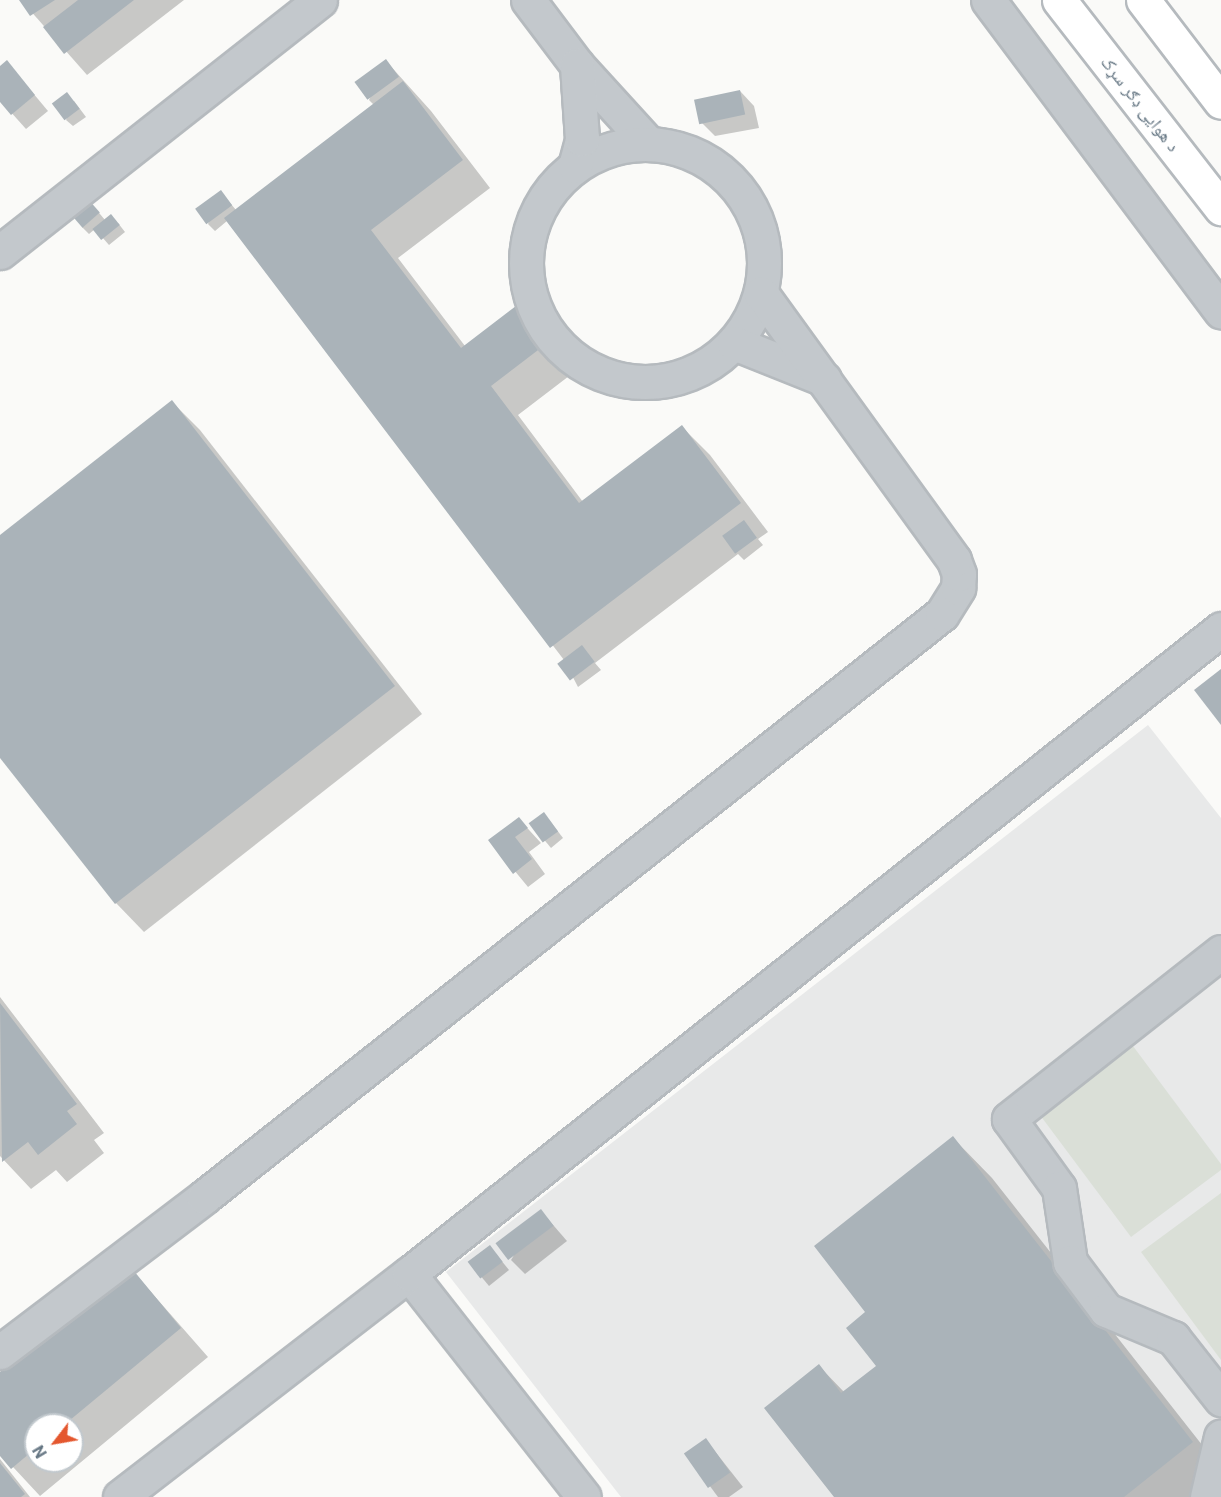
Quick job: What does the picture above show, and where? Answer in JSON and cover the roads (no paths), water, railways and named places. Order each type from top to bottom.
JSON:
[{"type":"main road","name":"د هوایی ډګر سړک","points":[[1059,0],[1221,208]]},
{"type":"main road","points":[[1143,0],[1221,102]]},
{"type":"street","points":[[0,252],[320,0]]},
{"type":"street","points":[[528,0],[577,65],[648,143]]},
{"type":"street","points":[[988,0],[1221,312]]},
{"type":"street","points":[[575,166],[582,139],[577,65]]},
{"type":"street","points":[[648,143],[669,145],[709,161],[740,191],[760,229],[765,272],[761,293],[750,320],[734,344],[696,371],[651,382],[605,375],[584,365],[549,333],[530,291],[527,244],[543,201],[575,166],[614,148],[648,143]]},
{"type":"street","points":[[0,1352],[204,1197],[942,614],[958,588],[960,574],[954,560],[761,293]]},
{"type":"street","points":[[734,344],[824,379]]},
{"type":"street","points":[[120,1497],[410,1274],[1221,629]]},
{"type":"street","points":[[1221,952],[1009,1119],[1059,1188],[1070,1262],[1106,1310],[1173,1338],[1221,1399]]},
{"type":"street","points":[[410,1274],[584,1497]]},
{"type":"street","points":[[1207,1497],[1221,1437]]}]
